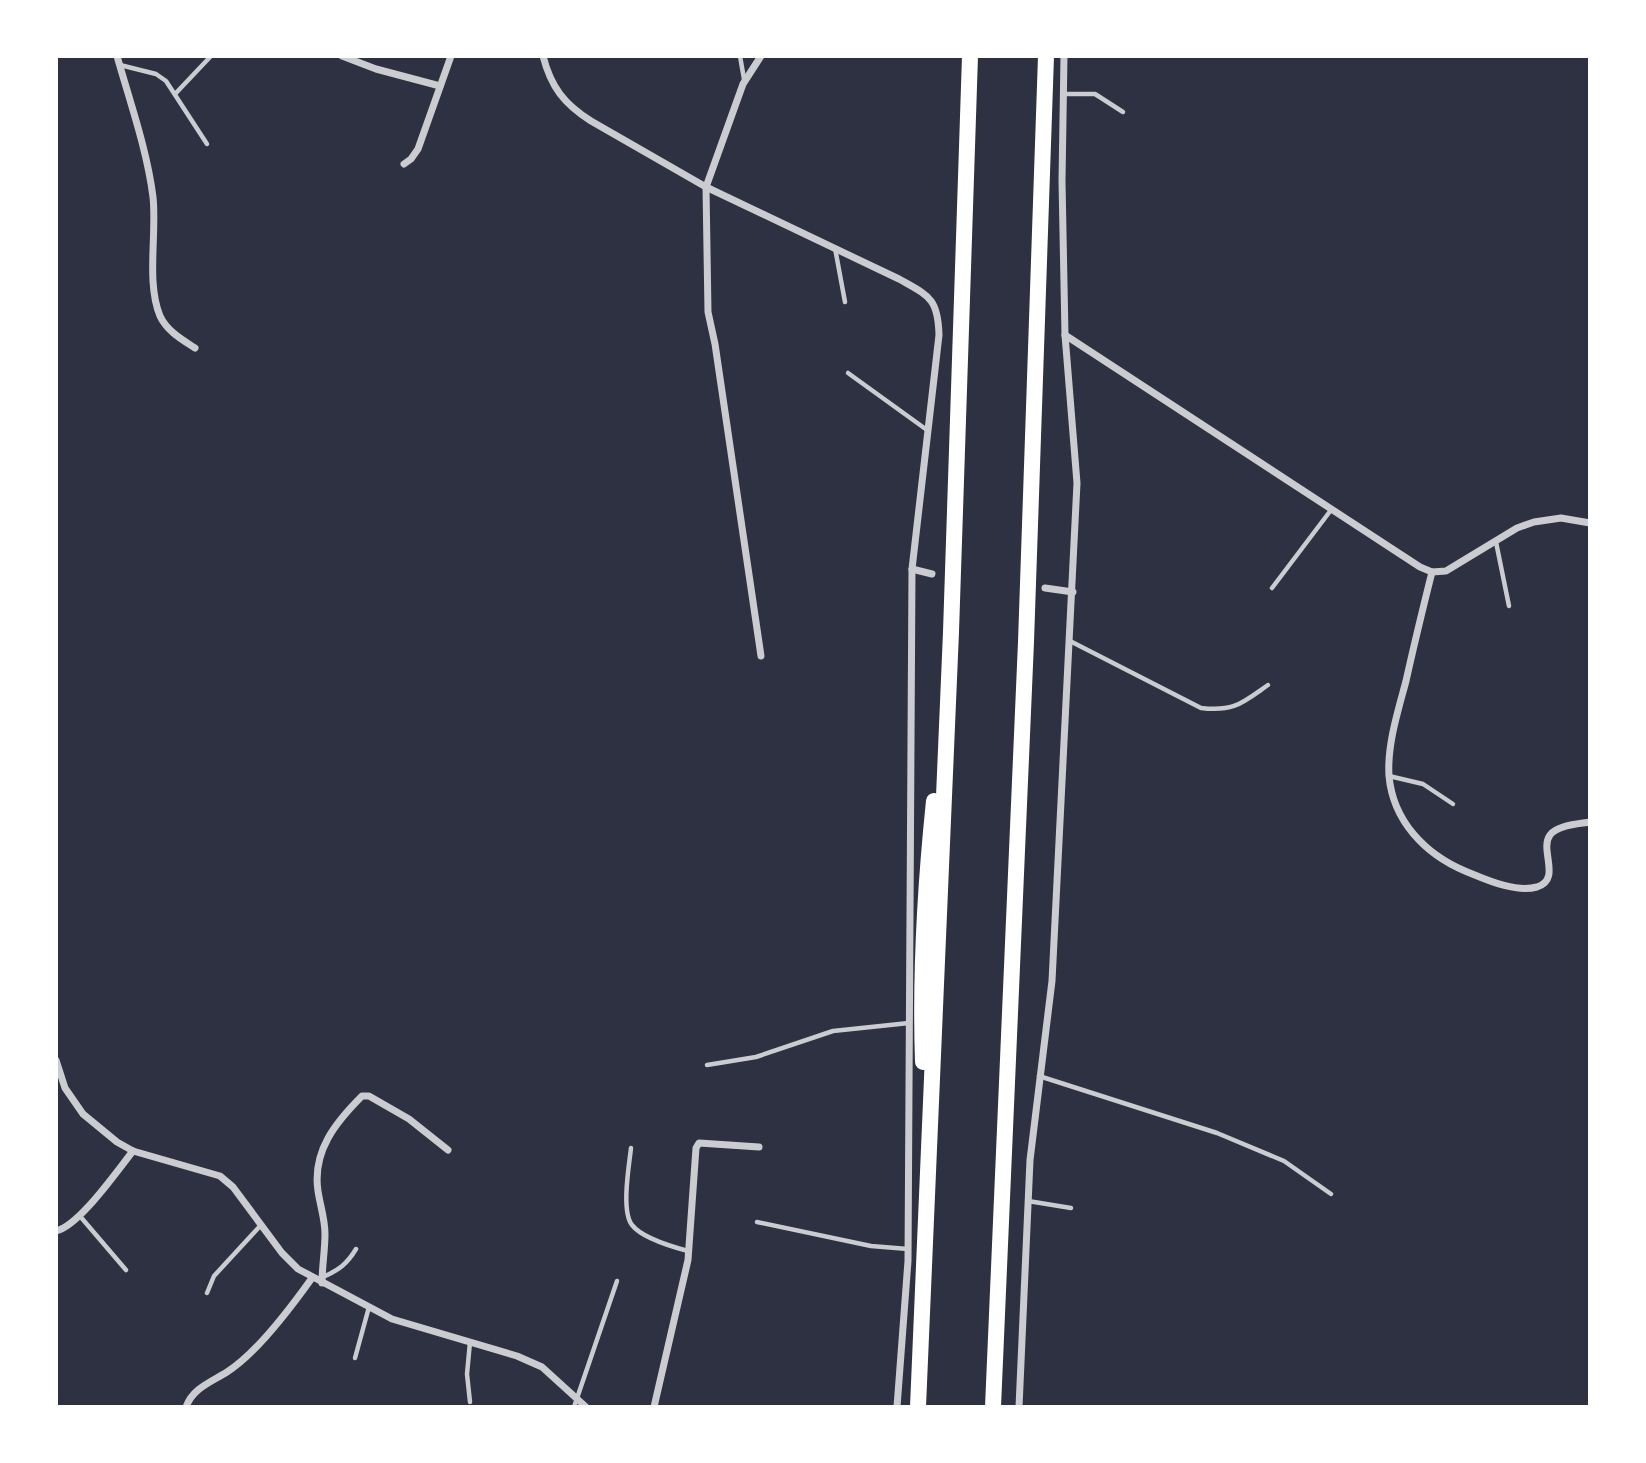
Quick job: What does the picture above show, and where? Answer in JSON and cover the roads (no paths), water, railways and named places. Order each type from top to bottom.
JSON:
[{"type":"highway","points":[[918,1407],[951,632],[970,56]]},
{"type":"highway","points":[[993,1407],[1026,642],[1046,56]]},
{"type":"street","points":[[117,56],[150,174],[155,295],[160,317],[172,333],[195,348]]},
{"type":"street","points":[[342,56],[376,69],[440,86]]},
{"type":"street","points":[[404,164],[418,149],[451,56]]},
{"type":"street","points":[[543,56],[558,94],[574,110],[706,187],[925,293],[936,306],[939,335],[912,569],[908,1249],[897,1407]]},
{"type":"street","points":[[761,56],[743,83],[706,187],[708,312],[761,656]]},
{"type":"street","points":[[1019,1407],[1034,1118],[1052,981],[1077,483],[1065,335],[1062,181],[1064,56]]},
{"type":"street","points":[[1065,335],[1420,567],[1432,572],[1446,571],[1517,528],[1534,522],[1561,518],[1590,523]]},
{"type":"street","points":[[912,569],[932,574]]},
{"type":"street","points":[[1432,572],[1391,745],[1389,776],[1401,816],[1416,839],[1444,862],[1491,882],[1534,887],[1547,881],[1549,876],[1550,834],[1561,828],[1590,822]]},
{"type":"street","points":[[1045,588],[1073,592]]},
{"type":"street","points":[[56,1060],[65,1088],[83,1114],[117,1142],[133,1151],[220,1176],[233,1186],[282,1253],[298,1269],[392,1319],[517,1356],[542,1367],[576,1403],[586,1407]]},
{"type":"street","points":[[322,1280],[325,1233],[317,1189],[318,1166],[323,1144],[347,1111],[362,1096],[369,1096],[409,1119],[448,1150]]},
{"type":"street","points":[[654,1407],[689,1252],[696,1148],[699,1143],[759,1147]]},
{"type":"street","points":[[56,1231],[79,1214],[133,1151]]},
{"type":"street","points":[[186,1407],[189,1398],[200,1388],[239,1363],[289,1310],[312,1278]]},
{"type":"lane","points":[[176,93],[211,56]]},
{"type":"lane","points":[[740,56],[744,72],[743,83]]},
{"type":"lane","points":[[120,65],[156,74],[166,81],[207,144]]},
{"type":"lane","points":[[1063,94],[1095,94],[1123,111]]},
{"type":"lane","points":[[835,248],[845,302]]},
{"type":"lane","points":[[848,373],[927,430]]},
{"type":"lane","points":[[1272,588],[1332,509]]},
{"type":"lane","points":[[1496,542],[1509,606]]},
{"type":"lane","points":[[1070,641],[1201,708],[1222,710],[1241,704],[1268,685]]},
{"type":"lane","points":[[1389,776],[1423,784],[1453,804]]},
{"type":"lane","points":[[707,1065],[756,1057],[833,1031],[909,1023]]},
{"type":"lane","points":[[1039,1076],[1217,1133],[1284,1161],[1331,1194]]},
{"type":"lane","points":[[631,1148],[627,1190],[628,1218],[634,1227],[665,1244],[689,1252]]},
{"type":"lane","points":[[1028,1201],[1071,1208]]},
{"type":"lane","points":[[79,1214],[126,1270]]},
{"type":"lane","points":[[757,1222],[871,1246],[908,1249]]},
{"type":"lane","points":[[208,1293],[214,1276],[261,1225]]},
{"type":"lane","points":[[322,1280],[347,1263],[356,1249]]},
{"type":"lane","points":[[576,1403],[617,1281]]},
{"type":"lane","points":[[355,1358],[369,1307]]},
{"type":"lane","points":[[470,1342],[467,1374],[470,1402]]}]
